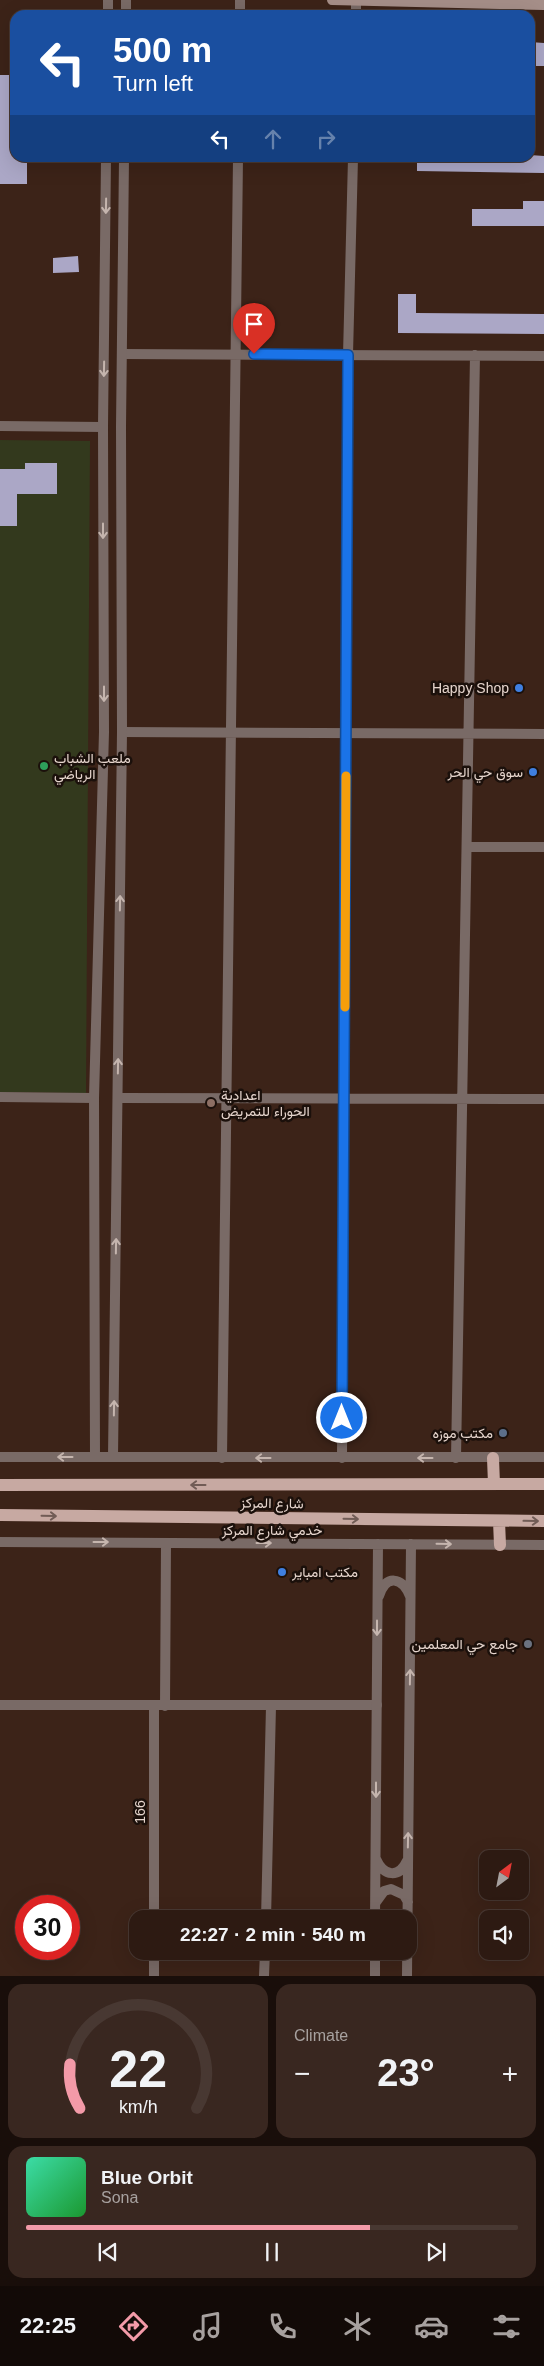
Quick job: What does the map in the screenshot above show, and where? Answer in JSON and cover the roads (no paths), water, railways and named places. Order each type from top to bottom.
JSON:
[{"type":"main road","points":[[332,0],[544,6]]},
{"type":"main road","points":[[493,1458],[494,1484]]},
{"type":"main road","name":"شارع المركز","points":[[0,1485],[544,1484]]},
{"type":"main road","name":"شارع المركز","points":[[0,1515],[544,1521]]},
{"type":"main road","points":[[499,1521],[500,1545]]},
{"type":"street","points":[[95,1457],[94,1098],[104,732],[103,426],[106,162]]},
{"type":"street","points":[[114,1457],[122,732],[124,162]]},
{"type":"street","points":[[222,1458],[238,162]]},
{"type":"street","points":[[342,1458],[348,355],[353,162]]},
{"type":"street","points":[[122,354],[544,356]]},
{"type":"street","points":[[456,1458],[475,355]]},
{"type":"street","points":[[0,426],[103,426]]},
{"type":"street","points":[[103,554],[122,554]]},
{"type":"street","points":[[122,732],[544,734]]},
{"type":"street","points":[[467,847],[544,847]]},
{"type":"street","points":[[0,1098],[94,1098]]},
{"type":"street","points":[[118,1098],[544,1099]]},
{"type":"street","points":[[0,1457],[544,1457]]},
{"type":"street","name":"خدمي شارع المركز","points":[[0,1542],[544,1545]]},
{"type":"street","name":"166","points":[[154,1910],[166,1543]]},
{"type":"street","points":[[376,1910],[378,1544]]},
{"type":"street","points":[[407,1976],[411,1544]]},
{"type":"street","points":[[378,1599],[382,1588],[387,1582],[394,1581],[401,1582],[406,1586],[411,1597]]},
{"type":"street","points":[[0,1705],[377,1706]]},
{"type":"street","points":[[266,1910],[271,1706]]},
{"type":"street","points":[[376,1858],[383,1871],[390,1874],[397,1873],[403,1869],[408,1859]]},
{"type":"street","points":[[376,1903],[384,1891],[391,1889],[404,1895],[408,1902]]},
{"type":"street","points":[[154,1960],[154,1976]]},
{"type":"street","points":[[264,1976],[265,1960]]},
{"type":"street","points":[[375,1960],[375,1976]]},
{"type":"place","name":"Happy Shop","points":[[519,688]]},
{"type":"place","name":"ملعب الشباب الرياضي","points":[[44,766]]},
{"type":"place","name":"سوق حي الحر","points":[[533,772]]},
{"type":"place","name":"اعدادية الحوراء للتمريض","points":[[211,1103]]},
{"type":"place","name":"مكتب موزه","points":[[503,1433]]},
{"type":"place","name":"مكتب امباير","points":[[282,1572]]},
{"type":"place","name":"جامع حي المعلمين","points":[[528,1644]]}]
